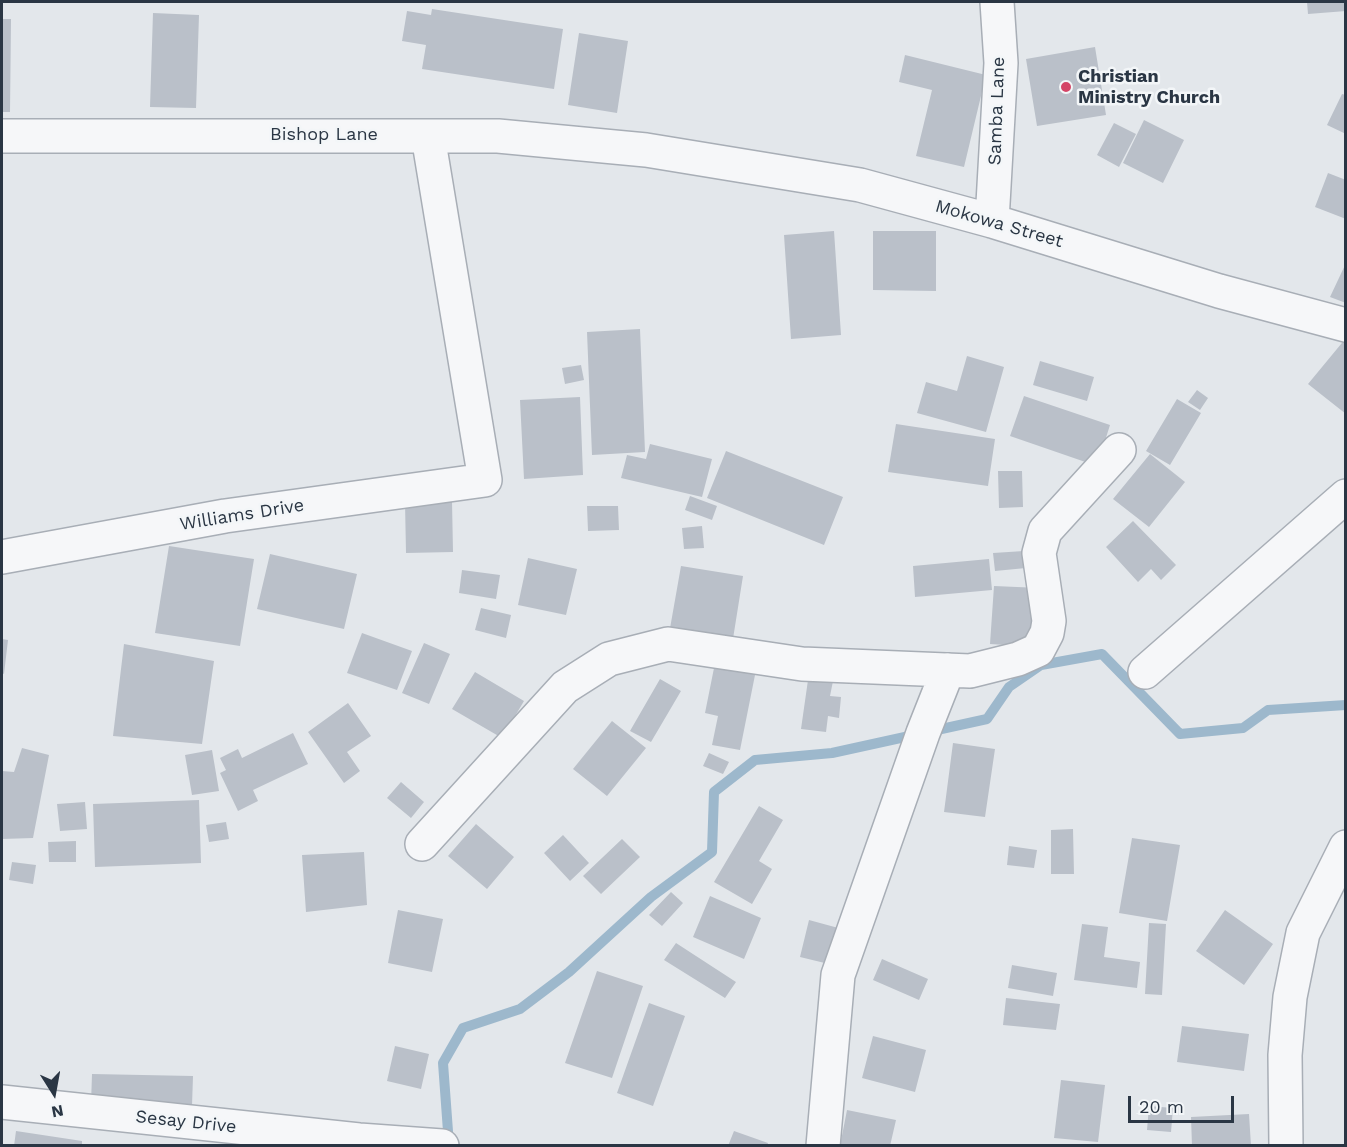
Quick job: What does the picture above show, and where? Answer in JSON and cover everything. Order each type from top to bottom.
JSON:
[{"type":"street","name":"Samba Lane","points":[[992,221],[1001,63],[997,2]]},
{"type":"street","name":"Bishop Lane","points":[[2,136],[498,136],[646,150]]},
{"type":"street","name":"Williams Drive","points":[[2,557],[225,516],[484,480],[428,136]]},
{"type":"street","name":"Mokowa Street","points":[[646,150],[860,184],[992,221],[1219,291],[1346,325]]},
{"type":"street","points":[[422,844],[565,687],[609,659],[668,644],[802,664],[970,670],[991,667],[1038,650],[1047,633],[1049,621],[1039,553],[1045,531],[1119,450]]},
{"type":"street","points":[[1145,672],[1346,496]]},
{"type":"street","points":[[823,1146],[838,975],[923,733],[948,670]]},
{"type":"street","points":[[1286,1146],[1285,1055],[1290,998],[1303,933],[1346,847]]},
{"type":"street","name":"Sesay Drive","points":[[2,1102],[359,1140],[442,1146]]},
{"type":"building","points":[[1307,2],[1346,2],[1346,11],[1308,14]]},
{"type":"building","points":[[432,9],[563,29],[554,89],[422,69],[426,45],[402,41],[407,11],[431,15]]},
{"type":"building","points":[[153,13],[199,15],[196,108],[150,107]]},
{"type":"building","points":[[2,19],[11,19],[10,112],[2,112]]},
{"type":"building","points":[[579,33],[628,41],[617,113],[568,105]]},
{"type":"building","name":"Christian Ministry Church","points":[[1095,47],[1106,115],[1037,126],[1026,59]]},
{"type":"building","points":[[905,55],[986,75],[964,167],[916,156],[932,90],[899,82]]},
{"type":"building","points":[[1342,94],[1346,95],[1346,134],[1327,125]]},
{"type":"building","points":[[1144,120],[1184,140],[1163,183],[1123,163]]},
{"type":"building","points":[[1114,123],[1136,134],[1119,167],[1097,155]]},
{"type":"building","points":[[1328,173],[1346,180],[1346,219],[1315,207]]},
{"type":"building","points":[[834,231],[841,335],[791,339],[784,235]]},
{"type":"building","points":[[873,231],[936,231],[936,291],[873,290]]},
{"type":"building","points":[[1346,263],[1346,303],[1330,297]]},
{"type":"building","points":[[640,329],[645,452],[592,455],[587,332]]},
{"type":"building","points":[[1346,338],[1346,414],[1308,384]]},
{"type":"building","points":[[967,356],[1004,367],[986,432],[917,413],[926,382],[957,391]]},
{"type":"building","points":[[1040,361],[1094,377],[1087,401],[1033,385]]},
{"type":"building","points":[[581,365],[584,380],[565,384],[562,368]]},
{"type":"building","points":[[1197,390],[1208,398],[1200,410],[1188,402]]},
{"type":"building","points":[[1024,396],[1110,425],[1097,466],[1010,436]]},
{"type":"building","points":[[580,397],[583,475],[524,479],[520,400]]},
{"type":"building","points":[[1177,399],[1201,413],[1170,465],[1146,451]]},
{"type":"building","points":[[896,424],[995,439],[988,486],[888,472]]},
{"type":"building","points":[[650,444],[712,459],[702,497],[621,478],[627,455],[646,459]]},
{"type":"building","points":[[726,451],[843,497],[824,545],[707,498]]},
{"type":"building","points":[[1150,454],[1185,482],[1149,527],[1113,499]]},
{"type":"building","points":[[998,471],[1022,471],[1023,507],[999,508]]},
{"type":"building","points":[[690,496],[717,506],[712,520],[685,510]]},
{"type":"building","points":[[452,501],[453,552],[406,553],[405,502]]},
{"type":"building","points":[[587,506],[618,506],[619,530],[588,531]]},
{"type":"building","points":[[1133,521],[1176,565],[1161,580],[1151,569],[1138,582],[1106,547]]},
{"type":"building","points":[[702,526],[704,548],[684,549],[682,528]]},
{"type":"building","points":[[169,546],[254,559],[240,646],[155,633]]},
{"type":"building","points":[[1024,551],[1026,568],[995,571],[993,553]]},
{"type":"building","points":[[270,554],[357,574],[344,629],[257,609]]},
{"type":"building","points":[[528,558],[577,569],[566,615],[518,605]]},
{"type":"building","points":[[989,559],[992,590],[915,597],[913,566]]},
{"type":"building","points":[[681,566],[743,576],[732,645],[669,634]]},
{"type":"building","points":[[462,570],[500,575],[496,599],[459,593]]},
{"type":"building","points":[[994,586],[1040,588],[1037,647],[990,644]]},
{"type":"building","points":[[481,608],[511,615],[506,638],[475,630]]},
{"type":"building","points":[[362,633],[412,651],[397,690],[347,673]]},
{"type":"building","points":[[2,639],[8,640],[4,674],[2,673]]},
{"type":"building","points":[[424,643],[450,654],[429,704],[402,693]]},
{"type":"building","points":[[124,644],[214,661],[202,744],[113,736]]},
{"type":"building","points":[[715,663],[756,670],[740,750],[712,745],[718,716],[705,713]]},
{"type":"building","points":[[475,672],[524,701],[502,738],[452,709]]},
{"type":"building","points":[[809,673],[834,676],[830,696],[841,697],[839,718],[828,716],[826,732],[801,729]]},
{"type":"building","points":[[660,679],[681,691],[651,742],[630,731]]},
{"type":"building","points":[[348,703],[371,736],[347,752],[360,771],[344,783],[308,732]]},
{"type":"building","points":[[612,721],[646,748],[607,796],[573,769]]},
{"type":"building","points":[[293,733],[308,764],[253,790],[258,801],[238,811],[220,773],[226,770],[220,758],[238,749],[242,758]]},
{"type":"building","points":[[953,743],[995,749],[985,817],[944,812]]},
{"type":"building","points":[[22,748],[49,755],[33,838],[2,839],[2,771],[14,772]]},
{"type":"building","points":[[212,750],[219,791],[192,795],[185,755]]},
{"type":"building","points":[[709,753],[729,762],[723,774],[703,766]]},
{"type":"building","points":[[401,782],[424,802],[411,818],[387,798]]},
{"type":"building","points":[[199,800],[201,863],[95,867],[93,804]]},
{"type":"building","points":[[85,802],[87,829],[60,831],[57,804]]},
{"type":"building","points":[[759,806],[783,820],[759,861],[772,869],[752,904],[714,882]]},
{"type":"building","points":[[226,822],[229,839],[209,842],[206,825]]},
{"type":"building","points":[[476,824],[514,857],[487,889],[448,856]]},
{"type":"building","points":[[1073,829],[1074,874],[1051,874],[1051,830]]},
{"type":"building","points":[[563,835],[589,863],[570,881],[544,853]]},
{"type":"building","points":[[1132,838],[1180,845],[1167,921],[1119,913]]},
{"type":"building","points":[[622,839],[640,857],[601,894],[583,876]]},
{"type":"building","points":[[76,841],[76,862],[49,862],[48,842]]},
{"type":"building","points":[[1009,846],[1037,850],[1034,868],[1007,865]]},
{"type":"building","points":[[364,852],[367,905],[306,912],[302,855]]},
{"type":"building","points":[[12,862],[36,865],[33,884],[9,880]]},
{"type":"building","points":[[671,892],[683,903],[662,926],[649,915]]},
{"type":"building","points":[[710,896],[761,918],[744,959],[693,937]]},
{"type":"building","points":[[398,910],[443,919],[432,972],[388,963]]},
{"type":"building","points":[[1225,910],[1273,944],[1244,985],[1196,951]]},
{"type":"building","points":[[809,920],[842,929],[833,965],[800,957]]},
{"type":"building","points":[[1149,923],[1166,924],[1162,995],[1145,994]]},
{"type":"building","points":[[1082,924],[1108,927],[1104,957],[1140,962],[1137,988],[1074,980]]},
{"type":"building","points":[[676,943],[736,982],[725,998],[664,960]]},
{"type":"building","points":[[882,959],[928,979],[919,1000],[873,980]]},
{"type":"building","points":[[1012,965],[1057,973],[1053,996],[1008,988]]},
{"type":"building","points":[[597,971],[643,986],[612,1078],[565,1063]]},
{"type":"building","points":[[1006,998],[1060,1004],[1056,1030],[1003,1025]]},
{"type":"building","points":[[649,1003],[685,1016],[653,1106],[617,1093]]},
{"type":"building","points":[[1182,1026],[1249,1034],[1244,1071],[1177,1062]]},
{"type":"building","points":[[873,1036],[926,1050],[915,1092],[862,1078]]},
{"type":"building","points":[[395,1046],[429,1054],[421,1089],[387,1081]]},
{"type":"building","points":[[92,1074],[193,1076],[192,1106],[91,1104]]},
{"type":"building","points":[[1061,1080],[1105,1085],[1098,1142],[1054,1138]]},
{"type":"building","points":[[1149,1106],[1173,1108],[1171,1132],[1147,1130]]},
{"type":"building","points":[[847,1110],[896,1120],[890,1146],[840,1146]]},
{"type":"building","points":[[1249,1114],[1251,1146],[1192,1146],[1191,1117]]},
{"type":"building","points":[[16,1131],[82,1141],[82,1146],[14,1146]]},
{"type":"building","points":[[734,1131],[768,1143],[767,1146],[728,1146]]},
{"type":"waterway","points":[[449,1145],[443,1063],[463,1028],[520,1009],[569,972],[651,897],[712,852],[714,792],[755,760],[832,753],[987,719],[1009,687],[1041,665],[1102,654],[1180,734],[1243,728],[1268,710],[1346,705]]},
{"type":"place","name":"Christian Ministry Church","points":[[1066,87]]}]
